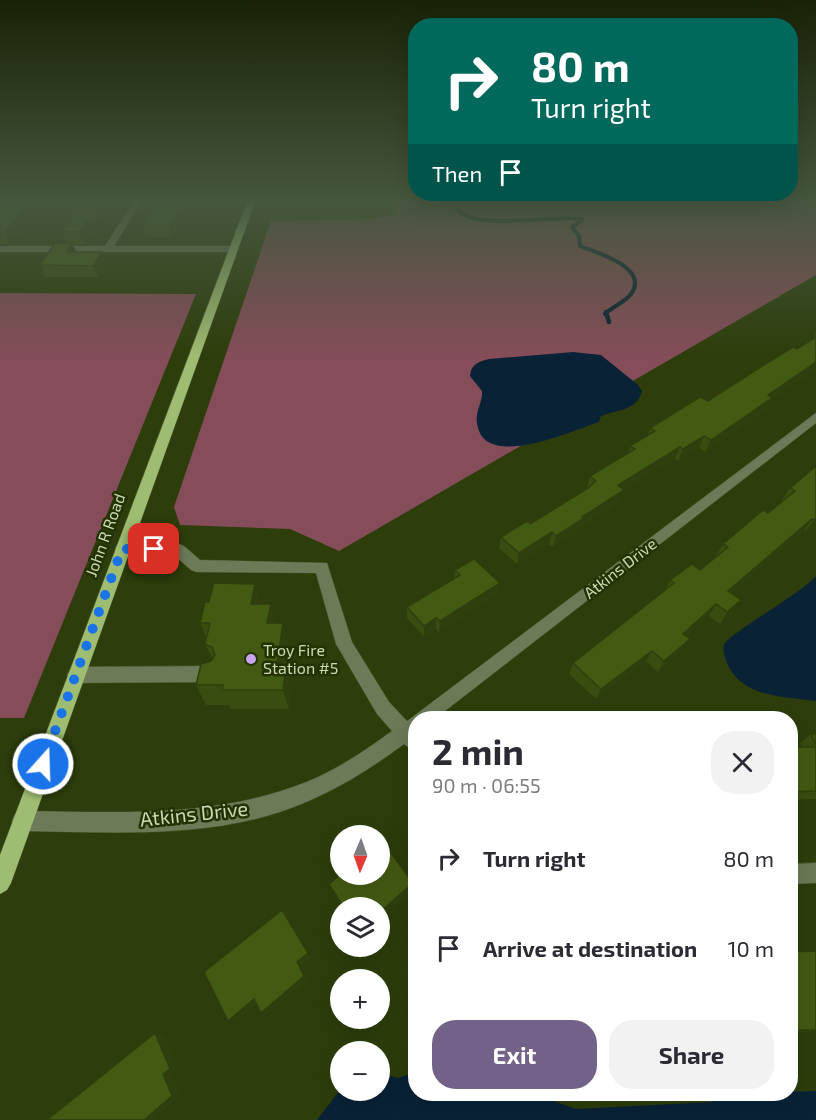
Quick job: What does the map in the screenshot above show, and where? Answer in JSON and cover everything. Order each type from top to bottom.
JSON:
[{"type":"main road","name":"John R Road","points":[[0,883],[232,254]]},
{"type":"street","name":"Atkins Drive","points":[[432,711],[816,417]]},
{"type":"street","points":[[122,549],[179,550],[196,566],[322,567],[344,644],[382,708],[408,731]]},
{"type":"street","points":[[76,675],[213,674]]},
{"type":"street","name":"Atkins Drive","points":[[22,821],[179,818],[250,809],[292,798],[322,785],[408,736]]},
{"type":"street","points":[[798,874],[816,873]]},
{"type":"shaded area","points":[[260,254],[816,254],[816,275],[339,551],[290,529],[180,525],[174,507]]},
{"type":"shaded area","points":[[0,293],[196,294],[24,718],[0,718]]},
{"type":"water","points":[[573,352],[601,355],[638,385],[642,391],[639,398],[625,409],[600,417],[599,422],[554,438],[517,446],[500,446],[487,441],[477,425],[482,391],[470,376],[474,366],[489,359]]},
{"type":"water","points":[[816,576],[816,701],[780,697],[745,685],[729,667],[724,645],[738,632],[796,593]]},
{"type":"water","points":[[408,1074],[408,1101],[554,1101],[576,1109],[712,1101],[798,1101],[798,1092],[816,1091],[816,1120],[317,1120],[332,1101],[390,1101],[390,1076],[398,1078]]},
{"type":"building","points":[[47,254],[101,254],[93,266],[40,265]]},
{"type":"building","points":[[816,337],[816,362],[768,395],[772,398],[711,440],[704,436],[683,449],[680,447],[618,485],[624,490],[556,536],[552,532],[519,553],[501,537],[527,521],[530,524],[587,489],[596,481],[590,476],[635,449],[630,446],[655,431],[650,428],[700,397],[708,401],[793,347],[797,349]]},
{"type":"building","points":[[816,466],[816,518],[728,591],[741,600],[727,612],[716,604],[683,634],[690,639],[664,661],[652,651],[601,689],[573,663],[674,583],[670,580],[692,564],[700,570],[728,547],[723,544],[763,510],[768,513],[795,491],[790,488]]},
{"type":"building","points":[[474,559],[500,583],[440,621],[436,618],[424,626],[407,607],[460,575],[455,570]]},
{"type":"building","name":"Troy Fire Station #5","points":[[214,583],[255,584],[251,604],[271,604],[267,623],[283,623],[276,672],[285,672],[283,690],[222,690],[223,685],[196,685],[201,664],[211,661],[215,655],[212,647],[205,644],[210,623],[200,623],[205,602],[209,602]]},
{"type":"building","points":[[811,734],[816,734],[816,745]]},
{"type":"building","points":[[798,747],[816,747],[816,791],[798,792]]},
{"type":"building","points":[[390,852],[408,876],[408,887],[390,903],[390,897],[337,897],[329,884],[390,885]]},
{"type":"building","points":[[282,910],[308,953],[297,962],[304,976],[261,1013],[254,999],[228,1021],[204,972]]},
{"type":"building","points":[[816,951],[816,1030],[798,1030],[798,952]]},
{"type":"building","points":[[155,1033],[170,1069],[163,1074],[172,1096],[144,1120],[47,1120]]},
{"type":"waterway","points":[[602,254],[628,269],[635,284],[631,294],[606,313]]},
{"type":"waterway","points":[[606,313],[609,322]]},
{"type":"place","name":"Troy Fire Station #5","points":[[251,659]]},
{"type":"route","points":[[43,764],[122,549],[154,549]]}]
